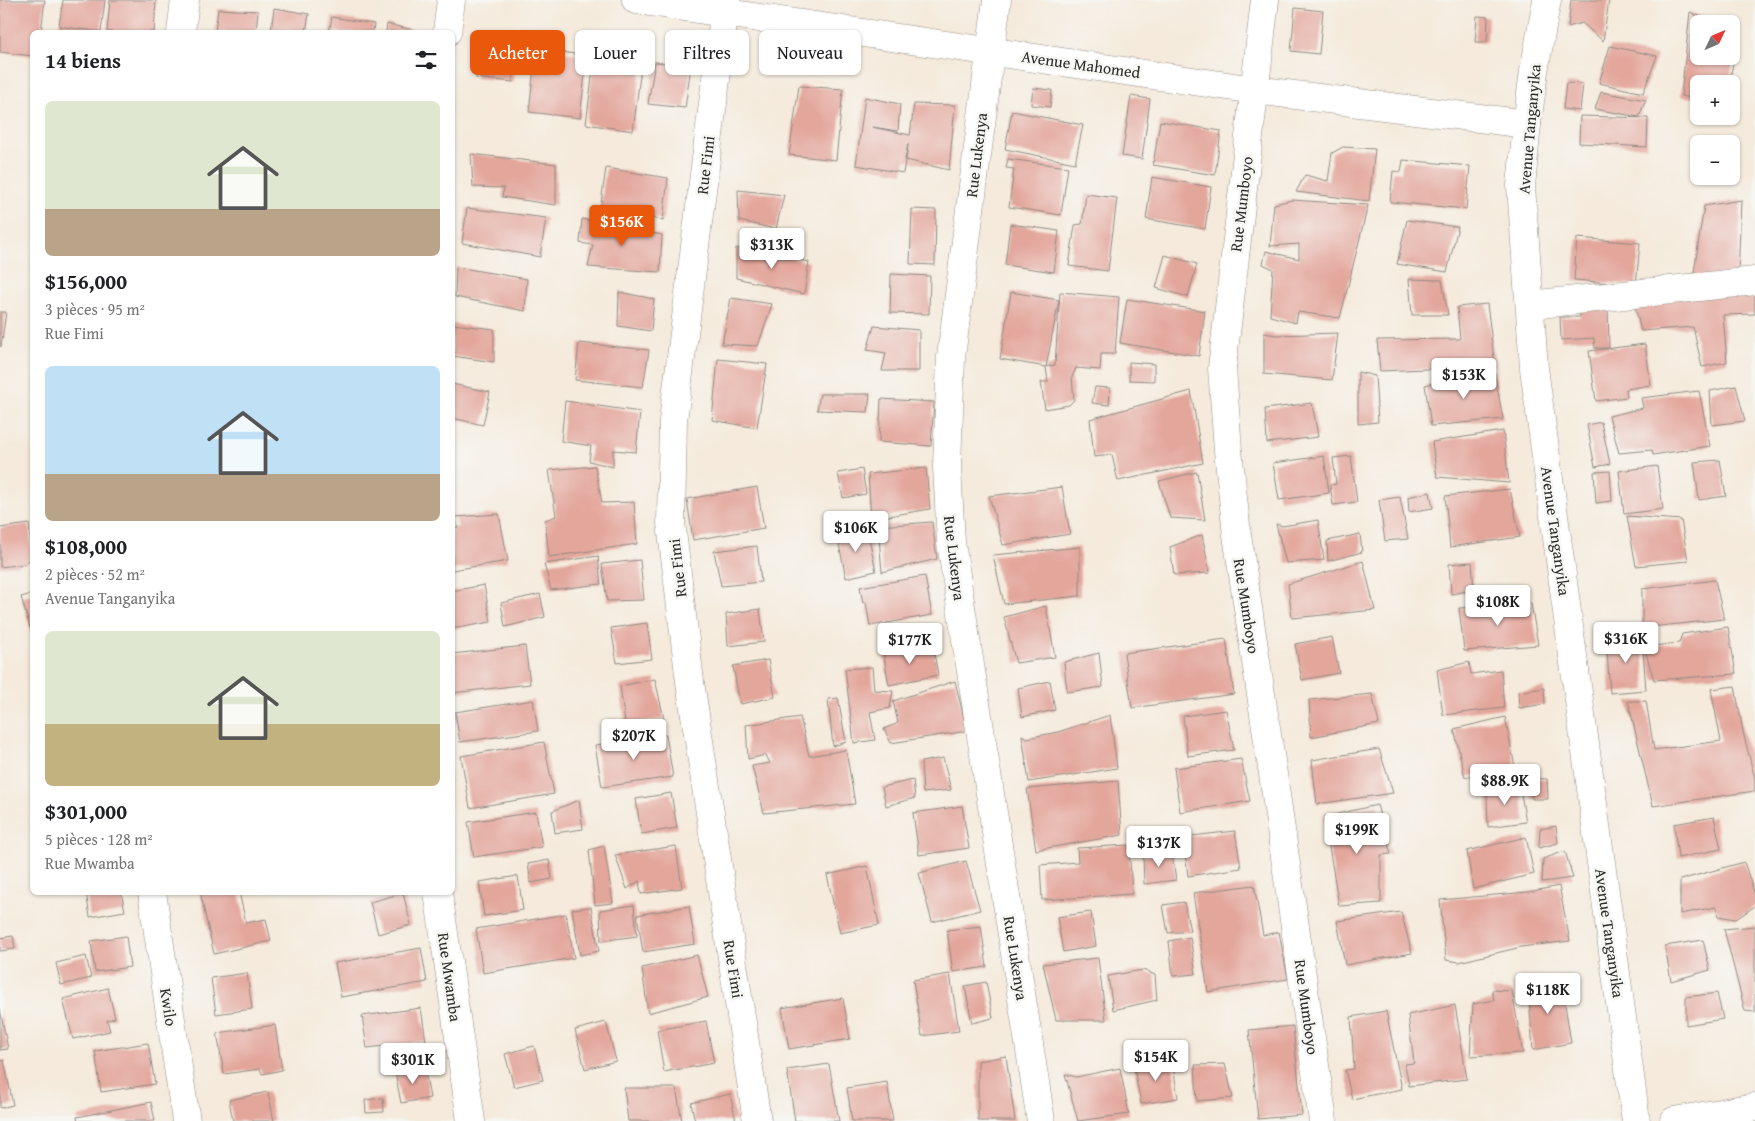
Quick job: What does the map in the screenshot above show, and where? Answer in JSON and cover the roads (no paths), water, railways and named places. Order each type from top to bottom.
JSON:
[{"type":"street","points":[[181,30],[185,0]]},
{"type":"street","points":[[447,30],[451,0]]},
{"type":"street","name":"Avenue Mahomed","points":[[636,0],[725,6],[989,51],[1255,90],[1527,124]]},
{"type":"street","name":"Rue Lukenya","points":[[997,0],[951,357],[947,466],[951,543],[1041,1121]]},
{"type":"street","name":"Rue Mumboyo","points":[[1265,0],[1222,368],[1236,535],[1273,774],[1323,1121]]},
{"type":"street","name":"Avenue Tanganyika","points":[[1547,0],[1534,71],[1521,186],[1530,305],[1536,378],[1636,1121]]},
{"type":"street","name":"Rue Fimi","points":[[725,6],[673,421],[671,522],[690,682],[757,1121]]},
{"type":"street","points":[[1530,305],[1755,281]]},
{"type":"street","name":"Kwilo","points":[[152,895],[186,1121]]},
{"type":"street","name":"Rue Mwamba","points":[[438,895],[471,1121]]},
{"type":"street","points":[[1674,1121],[1755,1107]]}]
